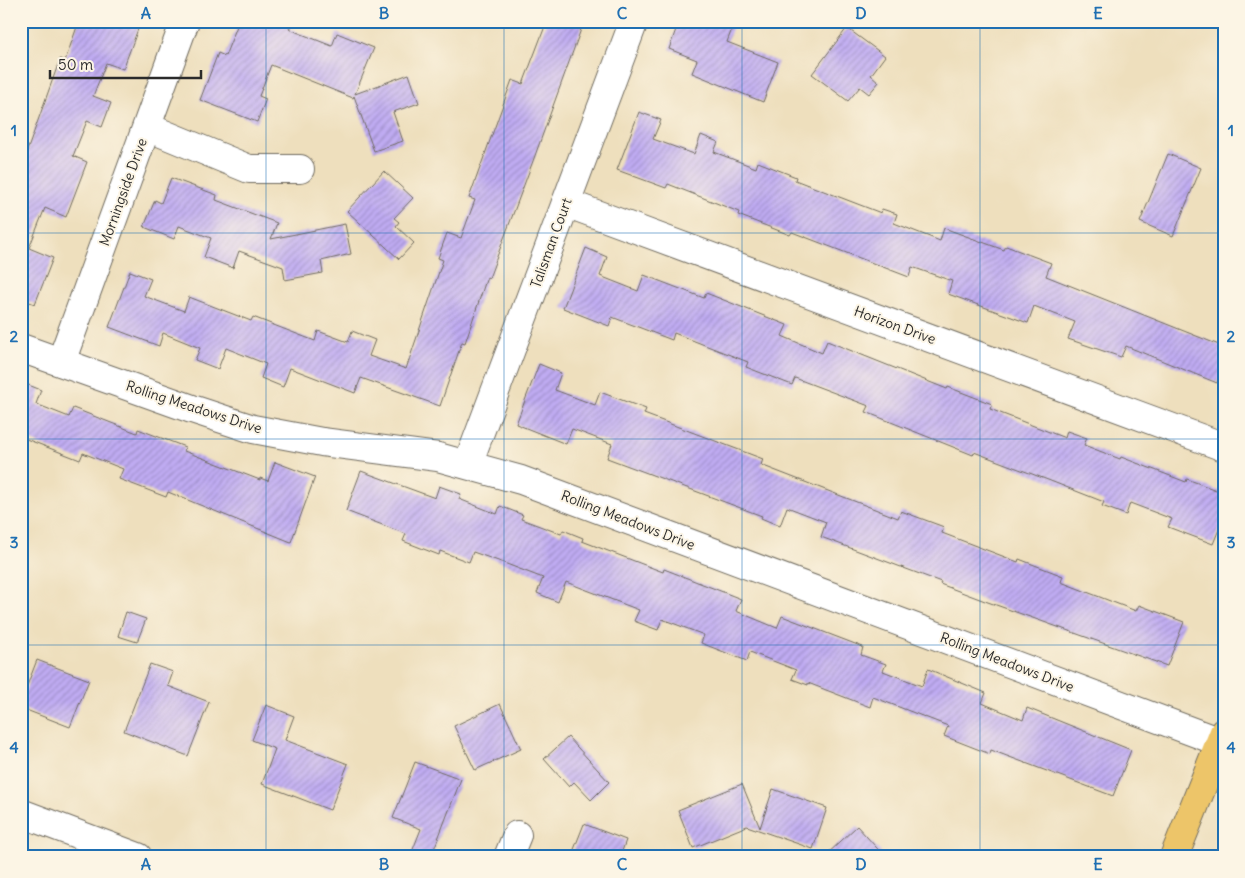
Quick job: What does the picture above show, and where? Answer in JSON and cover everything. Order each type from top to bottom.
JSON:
[{"type":"main road","points":[[1174,857],[1222,737]]},
{"type":"street","name":"Morningside Drive","points":[[61,362],[185,21]]},
{"type":"street","name":"Talisman Court","points":[[468,464],[634,21]]},
{"type":"street","points":[[146,127],[249,169],[300,169]]},
{"type":"street","name":"Horizon Drive","points":[[566,203],[1224,447]]},
{"type":"street","name":"Rolling Meadows Drive","points":[[21,348],[253,428],[322,442],[438,457],[521,480],[1222,737]]},
{"type":"street","points":[[22,816],[138,857]]},
{"type":"building","points":[[79,21],[141,21],[123,69],[106,63],[93,96],[111,103],[102,127],[87,121],[73,156],[87,162],[66,217],[45,208],[29,248],[53,258],[35,304],[21,299],[21,168],[60,59],[65,61]]},
{"type":"building","points":[[239,21],[293,21],[289,29],[332,46],[337,33],[374,48],[355,94],[409,74],[419,103],[393,112],[403,141],[374,151],[354,96],[353,98],[271,65],[259,96],[266,99],[257,122],[200,100],[218,53],[225,56]]},
{"type":"building","points":[[547,21],[584,21],[489,278],[487,277],[465,343],[462,342],[440,406],[361,378],[355,393],[290,368],[283,387],[261,378],[266,364],[226,348],[218,369],[195,360],[200,348],[163,333],[159,346],[109,327],[130,271],[151,279],[144,296],[184,311],[189,297],[251,321],[253,317],[315,341],[318,331],[348,342],[352,331],[375,340],[369,356],[406,369],[443,260],[438,258],[447,233],[461,238],[475,200],[469,198],[512,80],[523,84]]},
{"type":"building","points":[[679,21],[735,21],[727,42],[778,62],[763,102],[692,73],[697,60],[669,49]]},
{"type":"building","points":[[847,28],[885,56],[871,75],[879,82],[869,94],[860,87],[848,101],[812,74]]},
{"type":"building","points":[[639,112],[661,120],[653,139],[694,154],[701,135],[718,142],[714,152],[756,168],[758,162],[796,177],[795,180],[881,213],[882,209],[897,214],[894,223],[940,241],[944,228],[1004,250],[1006,246],[1051,263],[1046,276],[1224,347],[1224,364],[1217,383],[1126,346],[1121,357],[1068,339],[1075,322],[1034,306],[1028,323],[948,294],[952,281],[912,267],[909,277],[792,232],[790,235],[738,215],[739,212],[668,184],[666,188],[617,170]]},
{"type":"building","points":[[1168,154],[1201,168],[1173,236],[1140,222]]},
{"type":"building","points":[[384,171],[413,198],[394,218],[399,222],[396,226],[414,243],[399,259],[347,211]]},
{"type":"building","points":[[171,178],[217,195],[216,200],[277,223],[271,239],[345,224],[351,254],[321,261],[323,273],[285,280],[283,267],[239,251],[233,268],[204,257],[211,238],[179,226],[174,239],[144,227],[155,200],[161,203]]},
{"type":"building","points":[[586,248],[607,257],[600,276],[638,291],[644,275],[704,298],[706,293],[787,325],[782,336],[822,353],[827,341],[947,389],[948,387],[992,404],[990,409],[1065,438],[1067,431],[1087,438],[1084,445],[1186,482],[1187,479],[1224,493],[1224,517],[1213,544],[1168,527],[1172,519],[1130,503],[1126,515],[1102,506],[1104,502],[974,452],[973,455],[866,412],[869,406],[795,378],[792,385],[746,367],[748,362],[674,333],[672,340],[612,317],[609,326],[563,308]]},
{"type":"building","points":[[539,364],[561,373],[555,390],[595,405],[600,392],[646,409],[644,414],[763,459],[761,465],[898,518],[901,511],[944,527],[942,533],[1018,562],[1019,559],[1063,576],[1061,582],[1136,611],[1139,605],[1184,622],[1167,666],[985,601],[940,584],[941,582],[821,537],[826,522],[787,507],[780,526],[761,518],[762,516],[607,458],[612,444],[572,429],[566,444],[516,424]]},
{"type":"building","points":[[21,382],[41,390],[36,404],[69,417],[73,408],[137,433],[138,429],[185,447],[184,451],[260,480],[260,478],[268,481],[275,462],[315,477],[291,542],[168,492],[166,497],[119,479],[123,469],[83,453],[80,460],[21,437]]},
{"type":"building","points":[[361,471],[435,498],[439,486],[461,494],[459,499],[497,514],[500,506],[523,515],[521,519],[561,534],[563,530],[583,538],[582,541],[663,572],[664,569],[741,599],[736,611],[777,628],[782,616],[863,647],[861,655],[886,664],[883,671],[922,686],[928,669],[986,693],[982,703],[1023,720],[1027,708],[1131,750],[1113,796],[991,750],[990,754],[944,736],[948,726],[873,697],[870,707],[808,683],[808,685],[792,679],[796,670],[750,652],[747,661],[701,643],[704,635],[662,619],[658,630],[634,621],[639,610],[566,582],[558,602],[537,593],[543,578],[473,552],[469,562],[440,551],[439,555],[403,541],[406,534],[346,511]]},
{"type":"building","points":[[126,612],[146,619],[137,642],[118,636]]},
{"type":"building","points":[[37,660],[89,680],[70,727],[21,708],[21,701]]},
{"type":"building","points":[[150,664],[173,672],[168,686],[209,702],[188,756],[124,731]]},
{"type":"building","points":[[500,704],[521,749],[475,770],[454,726]]},
{"type":"building","points":[[266,705],[294,716],[285,740],[348,764],[330,810],[262,784],[275,749],[252,740]]},
{"type":"building","points":[[568,737],[609,782],[591,800],[574,782],[569,787],[544,759]]},
{"type":"building","points":[[415,762],[461,779],[431,857],[410,857],[421,829],[393,818]]},
{"type":"building","points":[[742,784],[760,828],[773,789],[827,808],[813,849],[747,826],[693,848],[678,810]]},
{"type":"building","points":[[584,824],[626,840],[620,857],[571,857]]},
{"type":"building","points":[[857,826],[885,857],[824,857]]}]
